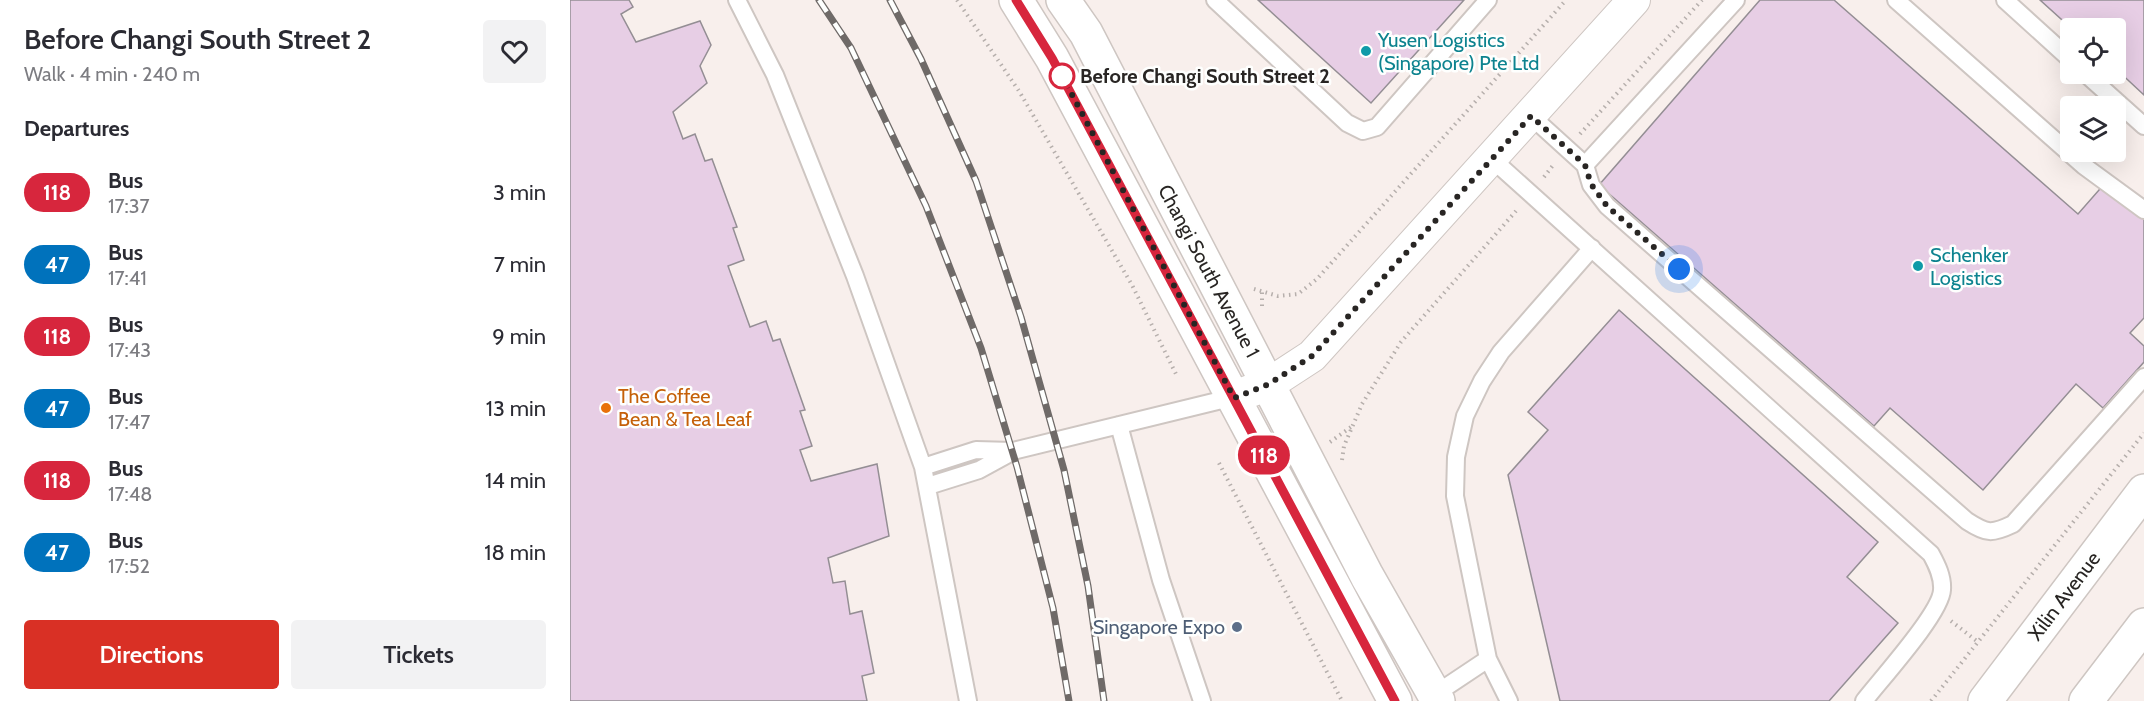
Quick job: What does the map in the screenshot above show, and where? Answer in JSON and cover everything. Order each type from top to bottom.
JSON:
[{"type":"street","name":"Changi South Avenue 1","points":[[1016,0],[1052,58],[1395,701]]},
{"type":"street","name":"Changi South Avenue 1","points":[[1064,0],[1086,33],[1433,699]]},
{"type":"street","points":[[1234,398],[1269,384],[1312,356],[1634,0]]},
{"type":"street","name":"Xilin Avenue","points":[[1985,701],[2144,491]]},
{"type":"street","points":[[2086,701],[2144,625]]},
{"type":"lane","points":[[737,0],[775,75],[851,265],[922,467],[928,486],[968,701]]},
{"type":"lane","points":[[1215,0],[1347,123],[1363,130],[1377,127],[1488,0]]},
{"type":"lane","points":[[1585,165],[1736,0]]},
{"type":"lane","points":[[1896,0],[2084,166],[2144,210]]},
{"type":"lane","points":[[2005,0],[2060,50]]},
{"type":"lane","points":[[2097,84],[2144,126]]},
{"type":"lane","points":[[1531,116],[1585,165],[1591,184],[1607,206],[1980,530],[1996,533],[2013,524],[2144,377]]},
{"type":"lane","points":[[1492,159],[1931,554],[1940,572],[1942,591],[1936,610],[1864,701]]},
{"type":"lane","points":[[1509,701],[1488,659],[1455,496],[1456,457],[1465,416],[1482,381],[1502,352],[1592,249]]},
{"type":"lane","points":[[922,467],[976,450],[1013,451],[1234,398]]},
{"type":"lane","points":[[1119,425],[1161,580],[1202,701]]},
{"type":"lane","points":[[928,486],[979,470],[1013,451]]},
{"type":"lane","points":[[1433,699],[1488,659]]},
{"type":"path","points":[[957,0],[1031,111],[1132,285],[1176,374]]},
{"type":"path","points":[[1249,286],[1278,296],[1290,295],[1298,294],[1317,279],[1566,0]]},
{"type":"path","points":[[1343,469],[1344,446],[1362,404],[1401,342],[1531,194],[1567,148],[1702,0]]},
{"type":"path","points":[[1328,445],[1352,426]]},
{"type":"path","points":[[1931,701],[2144,433]]},
{"type":"path","points":[[1219,463],[1342,701]]},
{"type":"path","points":[[1949,620],[1978,642]]},
{"type":"building","points":[[570,0],[629,0],[633,7],[621,14],[636,42],[700,21],[711,45],[700,66],[707,83],[673,112],[683,139],[695,134],[705,161],[712,159],[737,227],[733,228],[744,260],[728,266],[750,327],[766,321],[773,341],[780,339],[805,410],[800,411],[812,446],[800,450],[811,481],[877,464],[889,536],[828,558],[833,583],[845,581],[850,614],[862,611],[874,673],[862,676],[867,701],[570,701]]},
{"type":"building","name":"Yusen Logistics (Singapore) Pte Ltd","points":[[1258,0],[1464,0],[1371,103]]},
{"type":"building","name":"Schenker Logistics","points":[[1760,0],[1834,0],[2078,214],[2106,182],[2144,215],[2144,318],[2130,333],[2144,346],[2144,362],[2103,408],[2076,384],[1983,490],[1890,408],[1874,426],[1599,185]]},
{"type":"building","points":[[2040,0],[2144,0],[2144,95],[2126,78],[2126,18],[2060,18]]},
{"type":"building","points":[[1619,310],[1878,542],[1847,577],[1898,623],[1829,701],[1560,701],[1508,475],[1548,430],[1528,412]]},
{"type":"railway","points":[[819,0],[851,48],[926,206],[981,348],[1017,467],[1053,608],[1069,701]]},
{"type":"railway","points":[[890,0],[921,59],[976,181],[1021,317],[1064,470],[1088,586],[1104,701]]},
{"type":"bus line","name":"118","points":[[1016,0],[1052,58],[1395,701]]},
{"type":"place","name":"Yusen Logistics (Singapore) Pte Ltd","points":[[1366,51]]},
{"type":"place","name":"Before Changi South Street 2","points":[[1062,76]]},
{"type":"place","name":"Schenker Logistics","points":[[1918,266]]},
{"type":"place","name":"The Coffee Bean & Tea Leaf","points":[[606,408]]},
{"type":"place","name":"Singapore Expo","points":[[1237,627]]},
{"type":"route","points":[[1062,76],[1234,398],[1269,384],[1312,356],[1531,116],[1585,165],[1591,184],[1607,206],[1679,269]]}]
